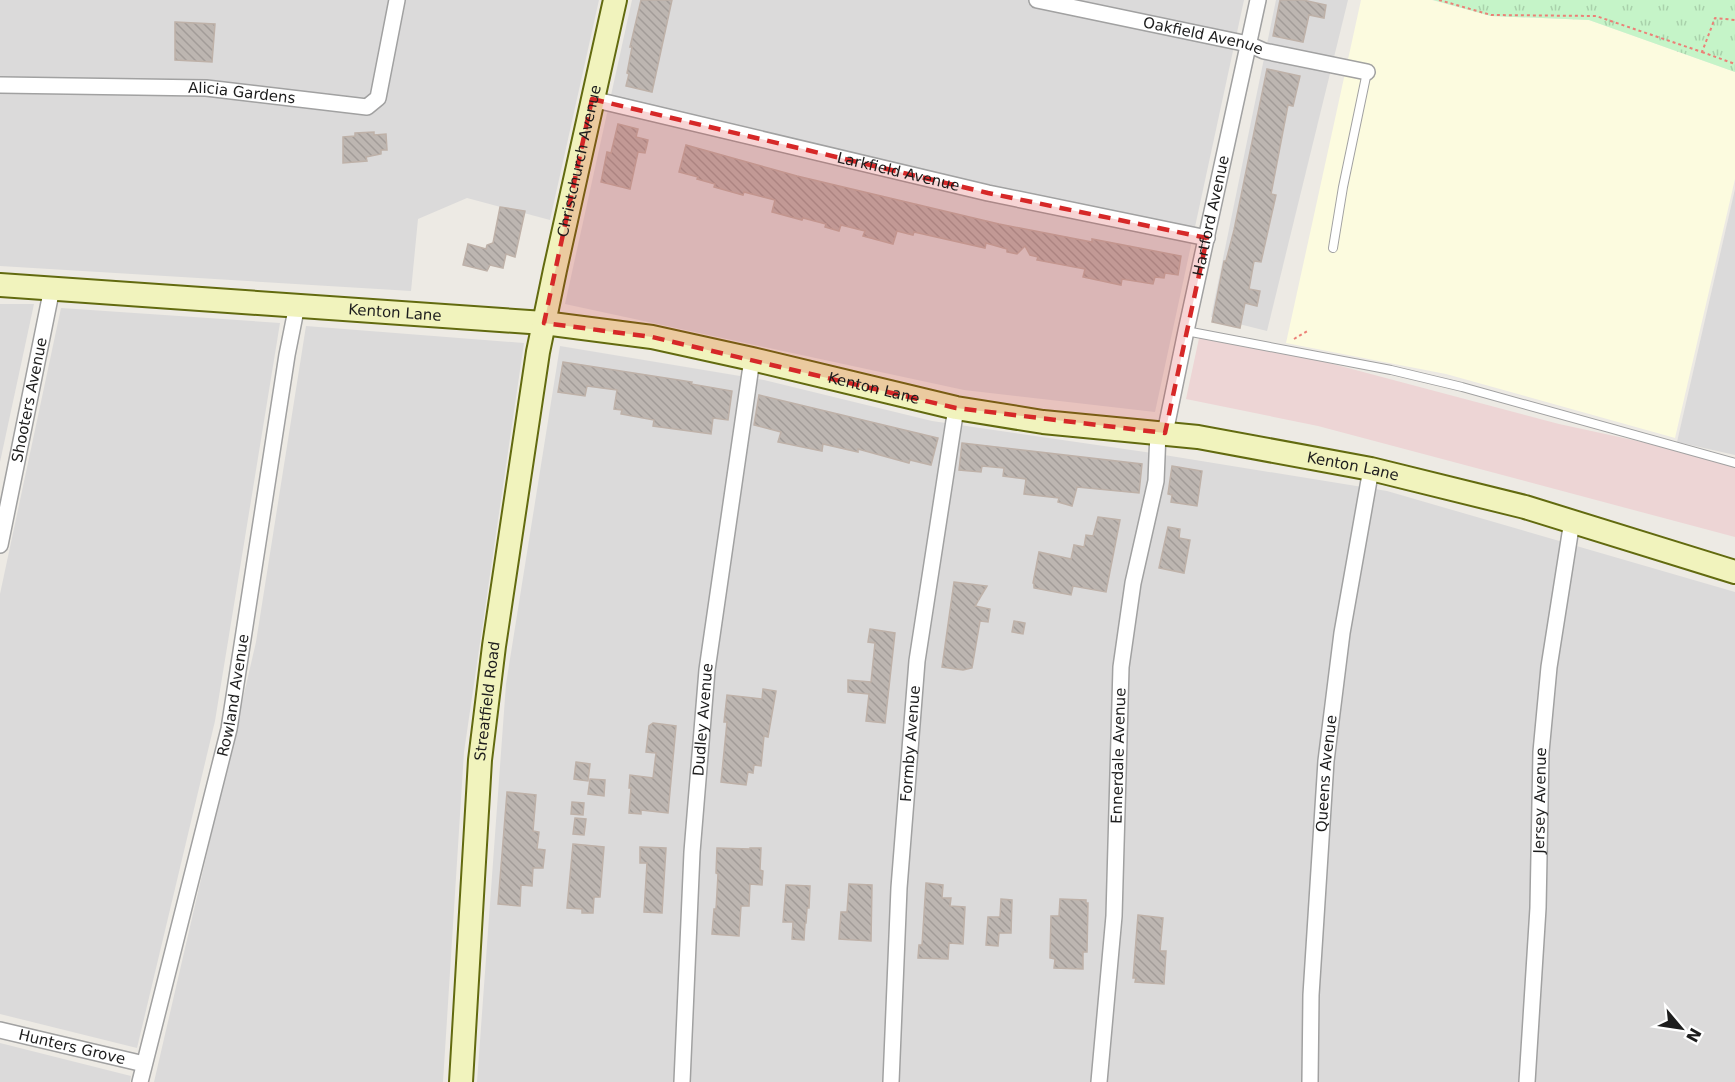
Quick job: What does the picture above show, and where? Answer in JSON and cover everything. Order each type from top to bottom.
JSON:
[{"type":"street","name":"Alicia Gardens","points":[[0,85],[206,88],[367,107],[378,98],[397,0]]},
{"type":"street","name":"Christchurch Avenue","points":[[544,323],[615,0]]},
{"type":"street","name":"Oakfield Avenue","points":[[1037,0],[1248,44],[1264,51],[1367,72]]},
{"type":"street","name":"Hartford Avenue","points":[[1162,433],[1258,0]]},
{"type":"street","name":"Larkfield Avenue","points":[[592,99],[988,193],[1207,238]]},
{"type":"street","name":"Kenton Lane","points":[[0,285],[544,323],[652,337],[956,408],[1043,422],[1198,437],[1371,469],[1525,507],[1735,572]]},
{"type":"street","name":"Shooters Avenue","points":[[0,545],[52,288]]},
{"type":"street","name":"Rowland Avenue","points":[[140,1082],[229,729],[287,355],[297,304]]},
{"type":"street","name":"Streatfield Road","points":[[461,1082],[480,760],[496,634],[544,323]]},
{"type":"street","name":"Dudley Avenue","points":[[682,1082],[692,852],[707,670],[752,359]]},
{"type":"street","name":"Formby Avenue","points":[[891,1082],[899,888],[917,661],[956,408]]},
{"type":"street","name":"Ennerdale Avenue","points":[[1099,1082],[1114,916],[1121,668],[1133,583],[1156,481],[1162,433]]},
{"type":"street","name":"Queens Avenue","points":[[1310,1082],[1311,995],[1326,761],[1342,633],[1371,469]]},
{"type":"street","name":"Jersey Avenue","points":[[1527,1082],[1538,908],[1541,752],[1549,666],[1572,521]]},
{"type":"street","name":"Hunters Grove","points":[[0,1030],[144,1064]]},
{"type":"lane","points":[[1333,248],[1367,72]]},
{"type":"lane","points":[[1186,331],[1380,368],[1462,387],[1735,463]]},
{"type":"path","points":[[1440,0],[1491,15],[1596,16],[1735,64]]},
{"type":"path","points":[[1702,52],[1715,18],[1735,20]]},
{"type":"highlighted area","points":[[592,99],[988,193],[1207,238],[1165,433],[956,408],[652,337],[544,323]]},
{"type":"shaded area","points":[[0,0],[599,0],[550,220],[467,198],[418,219],[411,291],[0,266]]},
{"type":"shaded area","points":[[632,0],[1244,0],[1155,412],[964,390],[565,304]]},
{"type":"shaded area","points":[[1276,0],[1348,0],[1267,331],[1211,317]]},
{"type":"shaded area","points":[[1361,0],[1432,0],[1491,16],[1589,20],[1735,72],[1735,179],[1675,438],[1446,374],[1286,343]]},
{"type":"shaded area","points":[[1735,189],[1735,455],[1677,442]]},
{"type":"shaded area","points":[[0,304],[34,304],[0,462]]},
{"type":"shaded area","points":[[61,308],[280,323],[215,721],[137,1048],[0,1014],[0,594]]},
{"type":"shaded area","points":[[306,326],[524,343],[464,752],[443,1082],[154,1082],[256,642]]},
{"type":"shaded area","points":[[1201,329],[1559,424],[1735,462],[1735,537],[1318,426],[1186,399]]},
{"type":"shaded area","points":[[560,346],[764,380],[932,421],[1152,453],[1387,491],[1735,592],[1735,1082],[477,1082],[506,684]]},
{"type":"shaded area","points":[[0,1043],[131,1076],[130,1082],[0,1082]]},
{"type":"green space","points":[[1433,0],[1735,0],[1735,72],[1589,20],[1491,16]]},
{"type":"building","points":[[641,0],[672,0],[652,92],[626,86],[632,47],[630,47]]},
{"type":"building","points":[[1280,0],[1303,0],[1326,5],[1324,18],[1309,15],[1303,42],[1273,36]]},
{"type":"building","points":[[175,22],[215,24],[212,62],[175,60]]},
{"type":"building","points":[[1267,69],[1300,76],[1293,106],[1288,105],[1271,194],[1276,195],[1261,262],[1254,261],[1249,289],[1260,291],[1257,306],[1245,303],[1240,328],[1212,322],[1224,261],[1226,261],[1234,230]]},
{"type":"building","points":[[618,124],[638,129],[636,137],[648,140],[645,153],[638,152],[630,189],[601,182],[607,152],[611,153]]},
{"type":"building","points":[[374,132],[374,135],[386,134],[387,150],[381,150],[381,154],[366,157],[367,161],[343,163],[343,137],[355,136],[355,133]]},
{"type":"building","points":[[686,145],[797,176],[999,224],[1181,256],[1178,275],[1165,273],[1164,278],[1155,277],[1153,284],[1122,279],[1121,285],[1083,277],[1085,269],[1037,260],[1038,257],[1030,255],[1025,246],[1017,254],[986,243],[985,248],[914,232],[913,235],[897,231],[893,244],[863,236],[865,231],[841,225],[839,231],[825,227],[826,224],[772,212],[775,200],[714,187],[715,184],[679,172]]},
{"type":"building","points":[[500,207],[525,211],[515,257],[506,254],[503,268],[490,265],[487,271],[463,265],[468,244],[486,249],[487,245],[493,243]]},
{"type":"building","points":[[563,362],[692,382],[691,384],[732,391],[728,420],[713,418],[711,434],[653,426],[654,420],[621,414],[622,410],[614,409],[617,390],[587,386],[585,396],[558,392]]},
{"type":"building","points":[[759,395],[938,438],[931,465],[910,460],[909,463],[858,449],[858,452],[823,444],[822,451],[778,442],[781,432],[754,425]]},
{"type":"building","points":[[962,443],[1142,464],[1139,493],[1077,487],[1072,506],[1058,502],[1059,498],[1024,494],[1026,479],[1003,476],[1004,468],[982,466],[981,472],[959,470]]},
{"type":"building","points":[[1172,466],[1202,471],[1197,506],[1171,502],[1172,495],[1168,494]]},
{"type":"building","points":[[1098,517],[1120,520],[1106,592],[1073,586],[1071,595],[1034,588],[1039,552],[1071,559],[1074,545],[1084,547],[1086,535],[1093,536]]},
{"type":"building","points":[[1168,527],[1180,529],[1179,538],[1190,540],[1184,573],[1159,568]]},
{"type":"building","points":[[954,582],[987,586],[975,606],[990,609],[988,622],[980,621],[972,668],[963,670],[942,667]]},
{"type":"building","points":[[1014,621],[1025,623],[1023,634],[1012,632]]},
{"type":"building","points":[[870,629],[895,633],[885,723],[866,721],[869,694],[848,692],[848,680],[871,682],[875,643],[868,642]]},
{"type":"building","points":[[763,689],[776,691],[768,737],[764,736],[761,766],[754,765],[753,773],[748,772],[746,785],[721,782],[727,722],[724,722],[727,695],[762,699]]},
{"type":"building","points":[[653,723],[676,726],[668,813],[641,810],[641,814],[629,813],[630,775],[653,778],[656,753],[646,752],[649,726]]},
{"type":"building","points":[[576,762],[590,764],[588,781],[574,779]]},
{"type":"building","points":[[590,779],[605,780],[604,796],[588,794]]},
{"type":"building","points":[[507,792],[536,795],[533,831],[539,832],[537,849],[545,850],[543,868],[533,868],[532,886],[521,885],[520,906],[498,904]]},
{"type":"building","points":[[572,802],[584,803],[583,815],[571,814]]},
{"type":"building","points":[[575,818],[586,819],[584,835],[573,834]]},
{"type":"building","points":[[573,844],[604,847],[600,897],[594,897],[593,913],[582,913],[582,909],[567,908]]},
{"type":"building","points":[[640,847],[666,848],[662,913],[644,912],[647,863],[640,863]]},
{"type":"building","points":[[717,848],[761,848],[762,885],[750,884],[749,906],[741,906],[739,936],[712,934],[717,892]]},
{"type":"building","points":[[926,883],[943,885],[942,898],[951,898],[950,906],[965,907],[963,944],[949,943],[948,959],[918,958],[919,945],[922,945]]},
{"type":"building","points":[[849,884],[872,885],[871,941],[839,939],[841,912],[847,912]]},
{"type":"building","points":[[786,885],[810,886],[804,940],[792,939],[793,922],[783,922]]},
{"type":"building","points":[[1001,899],[1012,900],[1011,933],[999,933],[998,946],[986,945],[988,917],[1000,917]]},
{"type":"building","points":[[1060,899],[1086,900],[1088,903],[1087,952],[1083,952],[1083,969],[1054,968],[1055,959],[1050,958],[1051,916],[1059,916]]},
{"type":"building","points":[[1138,915],[1163,918],[1160,951],[1166,951],[1164,984],[1135,982],[1136,978],[1133,978]]}]
